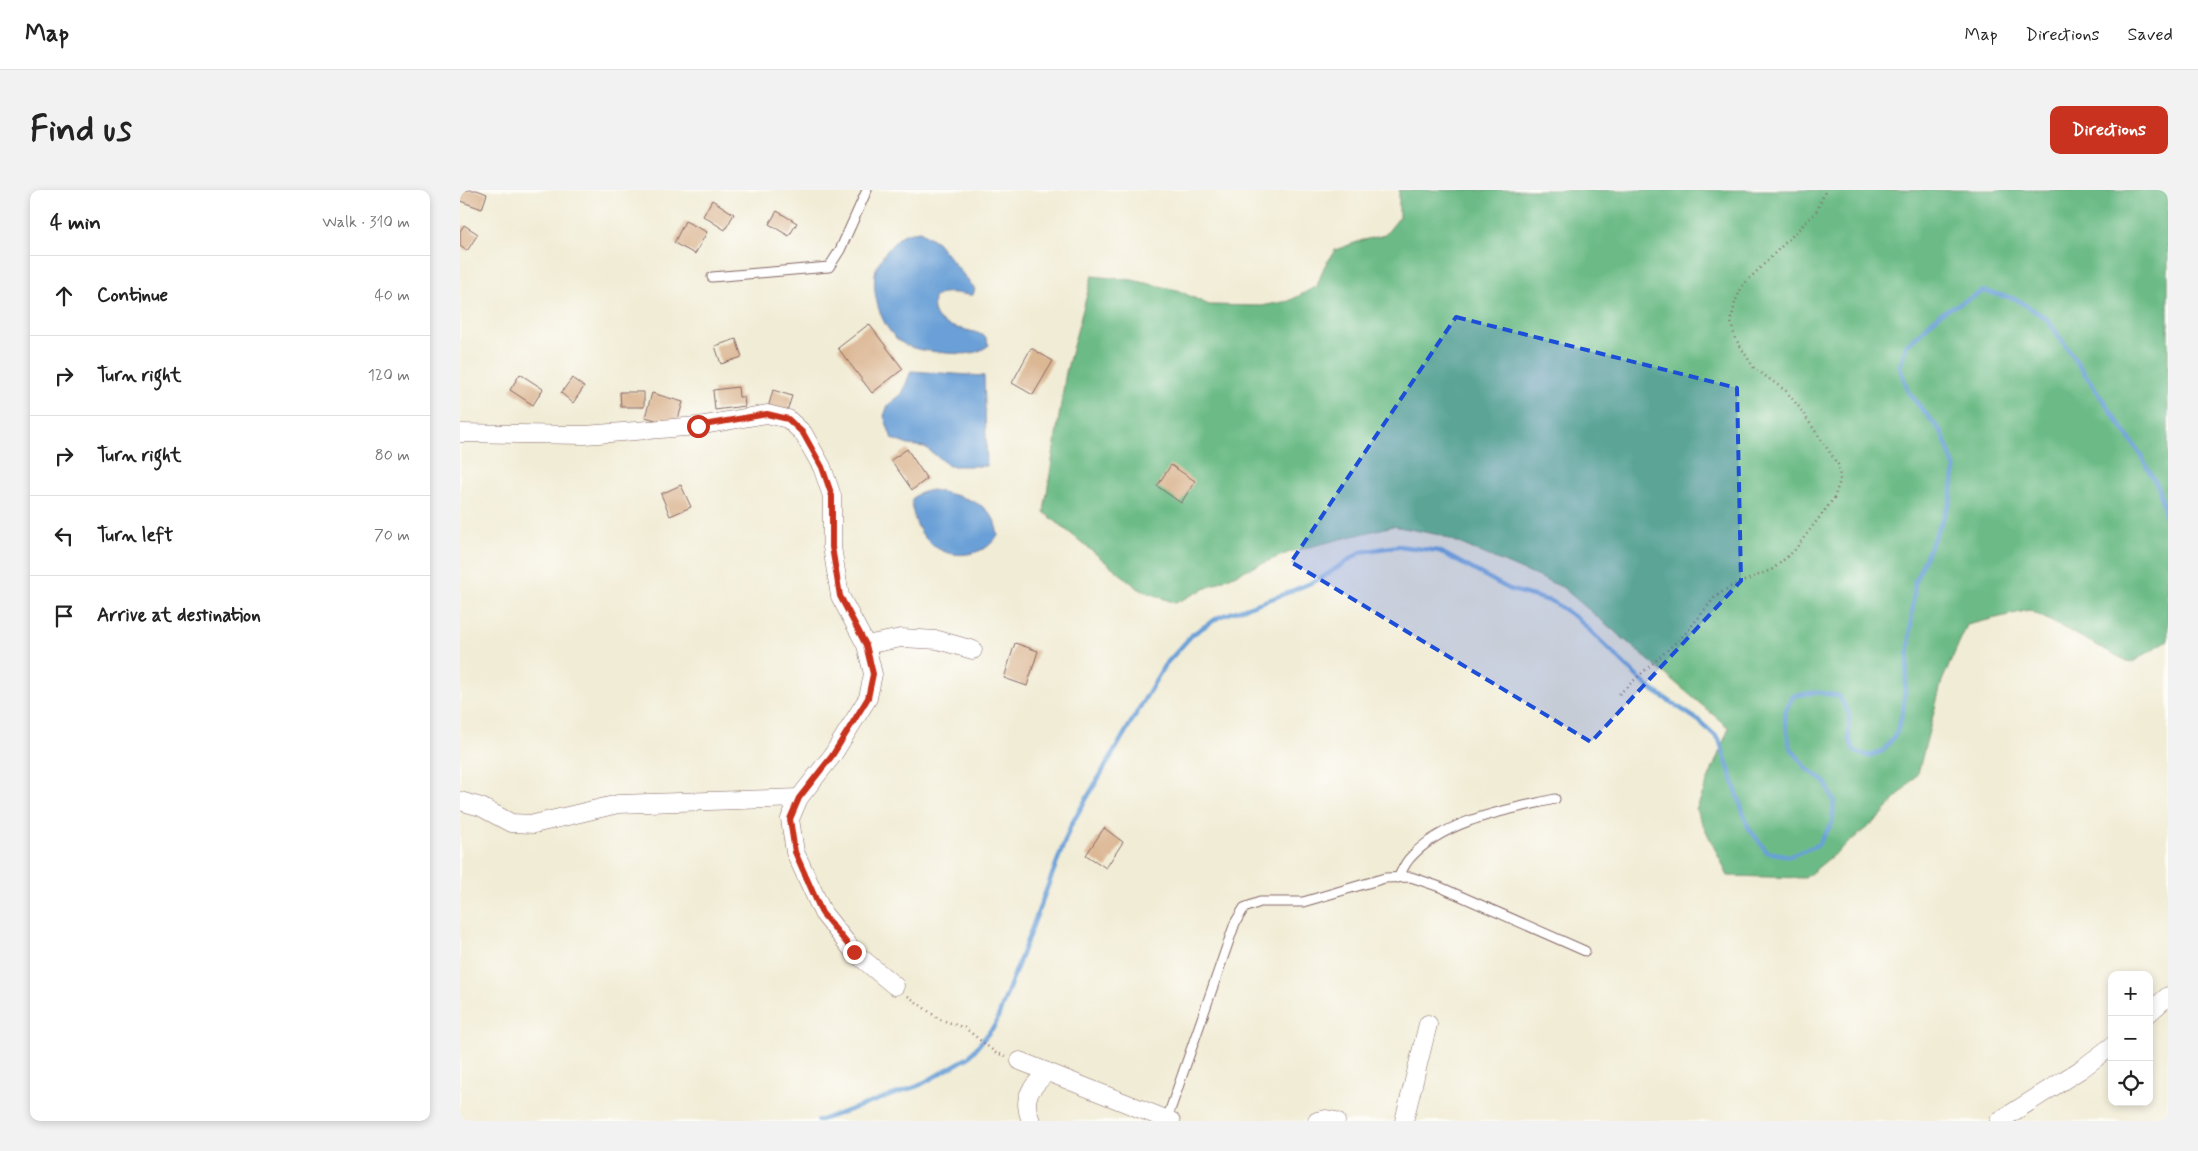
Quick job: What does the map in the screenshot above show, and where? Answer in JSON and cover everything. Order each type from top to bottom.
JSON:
[{"type":"street","points":[[460,433],[585,435],[698,426],[767,414],[788,419],[803,433],[822,467],[832,496],[832,547],[840,596],[866,645],[873,674],[868,698],[832,756],[799,798],[790,819],[795,852],[822,913],[854,952],[895,986]]},
{"type":"street","points":[[866,645],[902,638],[938,640],[973,650]]},
{"type":"street","points":[[460,801],[481,807],[511,823],[534,824],[618,804],[799,798]]},
{"type":"street","points":[[2153,1009],[2168,996]]},
{"type":"street","points":[[1404,1121],[1428,1024]]},
{"type":"street","points":[[2000,1121],[2080,1070],[2108,1049]]},
{"type":"street","points":[[1020,1061],[1169,1120]]},
{"type":"street","points":[[1031,1121],[1027,1111],[1026,1099],[1030,1090],[1048,1072]]},
{"type":"street","points":[[1317,1121],[1326,1119],[1336,1121]]},
{"type":"lane","points":[[712,278],[829,267],[840,250],[867,190]]},
{"type":"lane","points":[[1398,878],[1410,858],[1440,834],[1481,816],[1555,799]]},
{"type":"lane","points":[[1169,1120],[1235,923],[1244,908],[1260,902],[1303,902],[1386,878],[1411,877],[1440,887],[1585,951]]},
{"type":"path","points":[[1619,694],[1685,634],[1715,597],[1730,587],[1773,569],[1794,550],[1834,498],[1840,481],[1839,466],[1800,407],[1786,391],[1754,368],[1736,338],[1731,322],[1734,302],[1743,285],[1816,212],[1826,190]]},
{"type":"path","points":[[895,986],[939,1019],[965,1028],[996,1053]]},
{"type":"highlighted area","points":[[1456,317],[1737,388],[1741,581],[1591,742],[1291,562]]},
{"type":"green space","points":[[1399,190],[2168,190],[2168,640],[2131,663],[2029,610],[1967,625],[1942,681],[1918,773],[1880,817],[1805,878],[1728,876],[1696,810],[1729,728],[1562,587],[1440,535],[1393,526],[1290,552],[1236,574],[1175,603],[1139,589],[1044,512],[1066,372],[1092,276],[1132,280],[1177,290],[1209,305],[1261,306],[1289,301],[1317,286],[1324,267],[1335,250],[1363,240],[1385,235],[1399,218]]},
{"type":"water","points":[[920,231],[937,242],[975,289],[973,295],[943,293],[934,298],[934,309],[937,317],[949,326],[985,336],[989,345],[984,349],[974,353],[963,354],[914,348],[904,344],[889,331],[876,300],[876,269],[884,255],[897,240],[905,234]]},
{"type":"water","points":[[911,371],[984,376],[987,466],[949,466],[925,447],[908,445],[892,439],[884,416],[888,405],[902,394]]},
{"type":"water","points":[[932,490],[967,499],[984,507],[994,520],[998,536],[987,547],[973,553],[959,555],[935,547],[925,538],[918,527],[913,514],[912,499],[919,493]]},
{"type":"building","points":[[460,190],[477,190],[487,194],[482,209],[460,201]]},
{"type":"building","points":[[712,200],[734,214],[725,230],[703,216]]},
{"type":"building","points":[[777,211],[797,223],[789,236],[769,224]]},
{"type":"building","points":[[685,221],[707,232],[695,254],[674,243]]},
{"type":"building","points":[[464,225],[478,234],[467,251],[460,246],[460,231]]},
{"type":"building","points":[[869,324],[903,369],[872,393],[838,348]]},
{"type":"building","points":[[736,339],[742,357],[721,364],[715,346]]},
{"type":"building","points":[[1031,348],[1053,361],[1033,395],[1012,383]]},
{"type":"building","points":[[520,374],[543,389],[533,405],[510,390]]},
{"type":"building","points":[[572,378],[584,387],[573,403],[561,393]]},
{"type":"building","points":[[738,387],[739,397],[744,397],[745,406],[715,410],[713,390]]},
{"type":"building","points":[[773,390],[792,396],[786,414],[768,408]]},
{"type":"building","points":[[620,392],[644,392],[644,407],[621,407]]},
{"type":"building","points":[[652,393],[683,402],[676,426],[645,417]]},
{"type":"building","points":[[907,449],[927,479],[912,490],[891,460]]},
{"type":"building","points":[[1171,465],[1195,481],[1181,503],[1157,486]]},
{"type":"building","points":[[681,485],[691,507],[670,516],[661,494]]},
{"type":"building","points":[[1015,643],[1038,651],[1027,686],[1004,678]]},
{"type":"building","points":[[1104,828],[1123,842],[1106,868],[1086,855]]},
{"type":"waterway","points":[[818,1121],[918,1086],[969,1057],[995,1025],[1071,825],[1164,666],[1193,634],[1219,617],[1282,595],[1320,579],[1361,552],[1398,546],[1439,551],[1509,589],[1553,602],[1578,619],[1648,687],[1698,720],[1719,739],[1748,827],[1767,852],[1790,856],[1818,845],[1832,823],[1834,801],[1825,782],[1806,768],[1790,747],[1784,714],[1793,696],[1816,692],[1839,696],[1849,714],[1849,738],[1854,751],[1869,756],[1883,751],[1896,734],[1903,712],[1915,581],[1950,502],[1955,469],[1942,433],[1908,392],[1900,367],[1906,346],[1941,313],[1984,291],[2016,299],[2047,319],[2139,452],[2159,489],[2168,528]]},
{"type":"route","points":[[698,426],[767,414],[788,419],[803,433],[822,467],[832,496],[832,547],[840,596],[866,645],[873,674],[868,698],[832,756],[799,798],[790,819],[795,852],[822,913],[854,952]]}]
